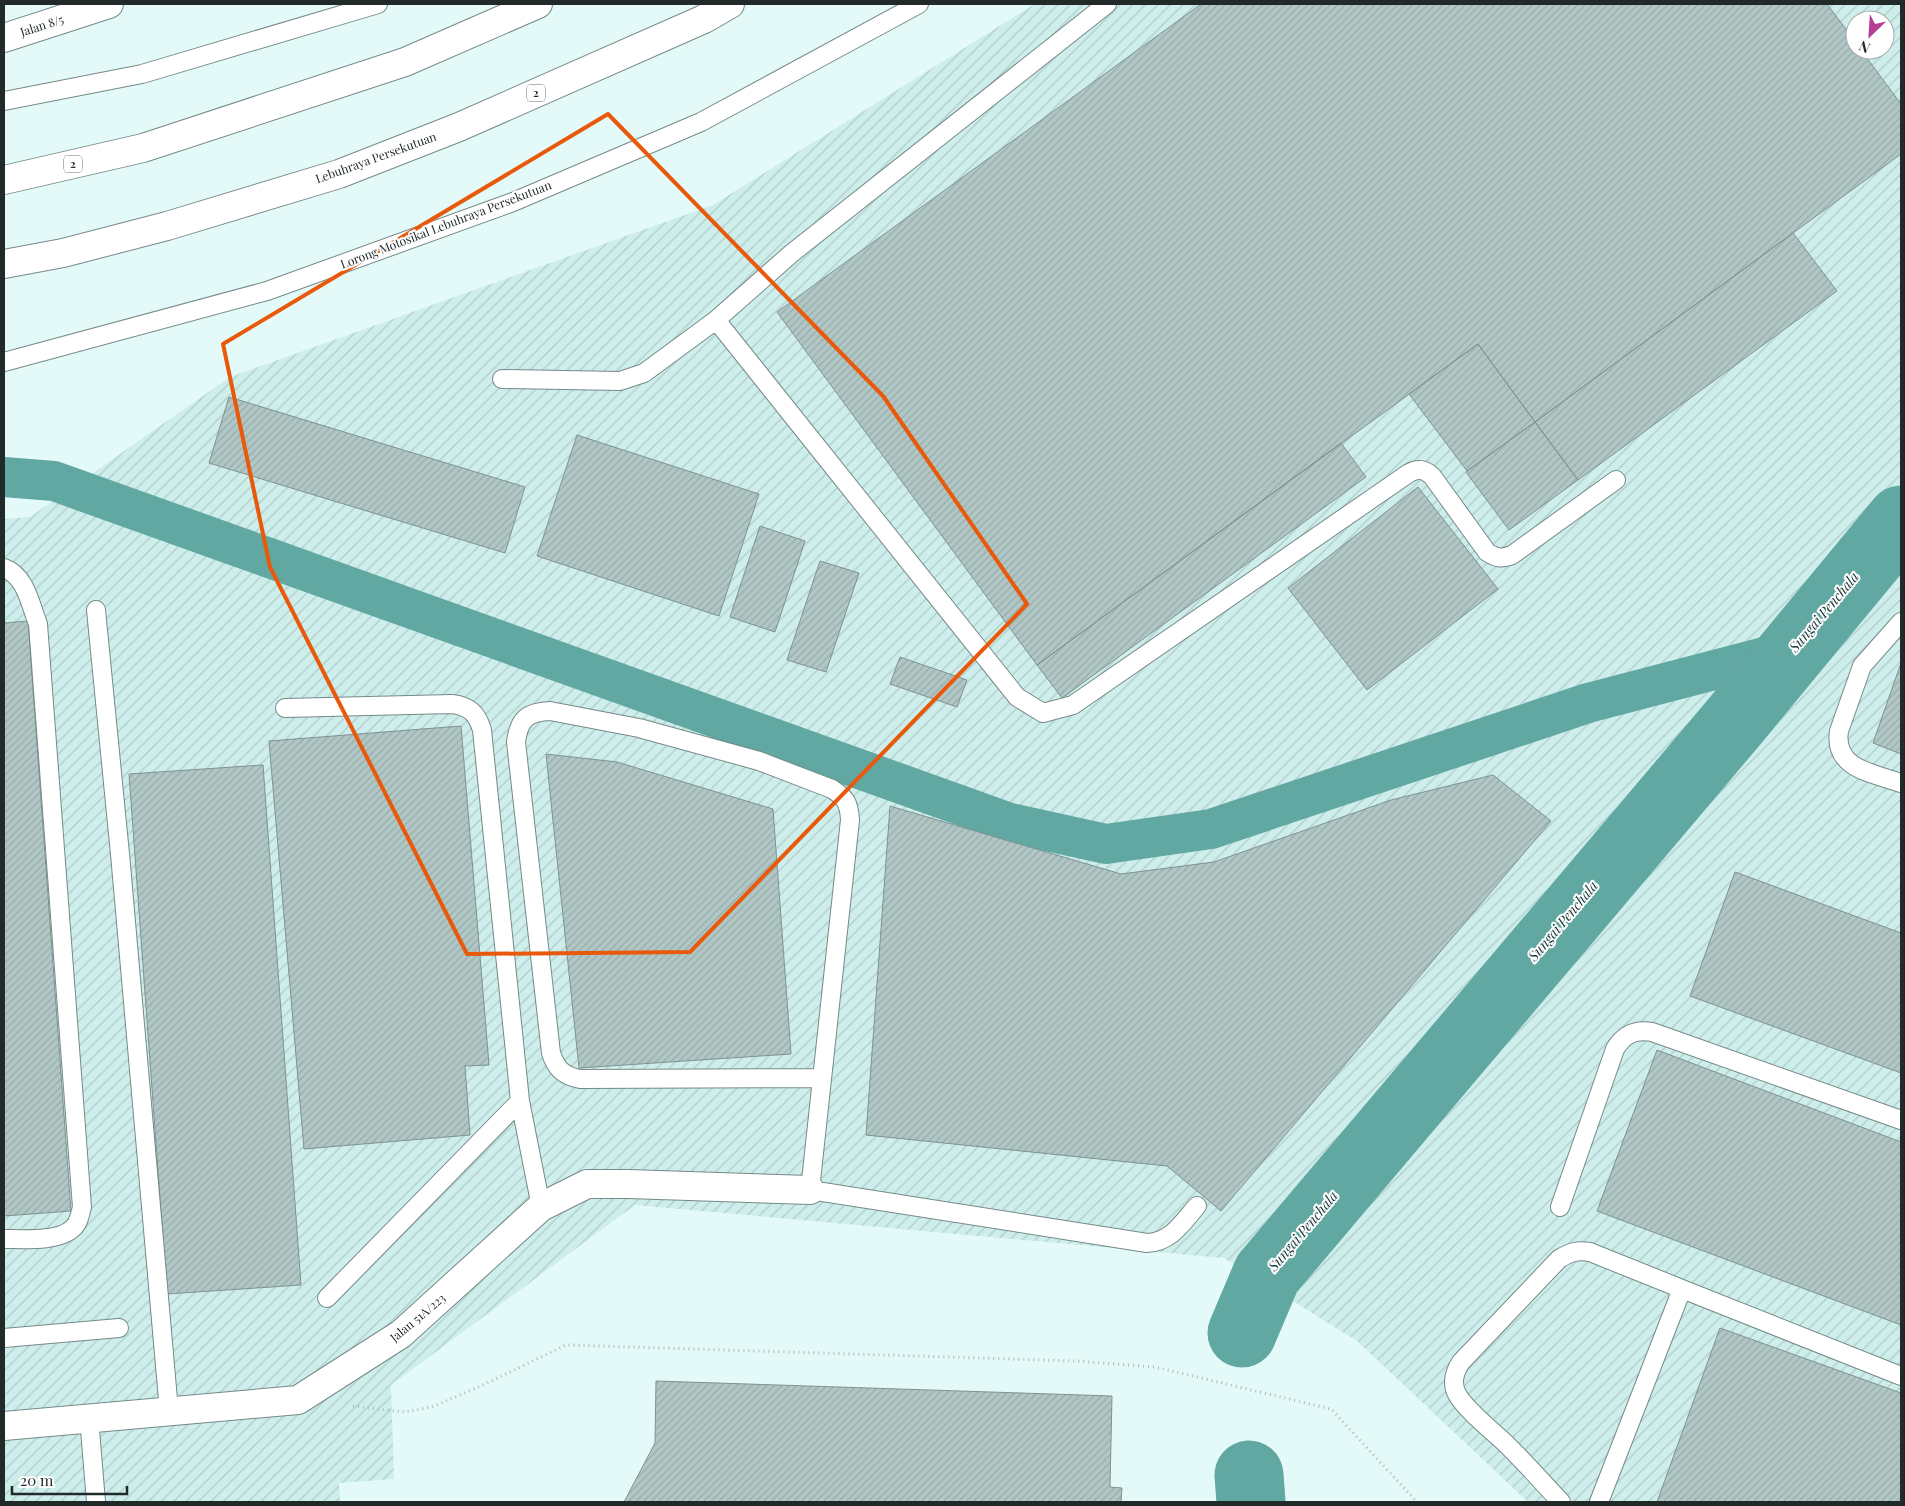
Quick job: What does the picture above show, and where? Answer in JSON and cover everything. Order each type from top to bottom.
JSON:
[{"type":"main road","name":"Jalan 8/5","points":[[4,38],[109,4]]},
{"type":"main road","name":"2","points":[[4,180],[143,148],[405,62],[538,4]]},
{"type":"main road","name":"Lebuhraya Persekutuan","points":[[4,264],[63,253],[167,226],[339,174],[459,127],[704,19],[730,4]]},
{"type":"main road","name":"Jalan 51A/223","points":[[4,1426],[298,1400],[401,1334],[541,1207],[587,1184],[810,1190]]},
{"type":"lane","points":[[4,101],[142,74],[378,4]]},
{"type":"lane","name":"Lorong Motosikal Lebuhraya Persekutuan","points":[[4,362],[267,291],[513,202],[701,122],[919,4]]},
{"type":"lane","points":[[502,379],[620,381],[644,373],[716,320],[792,253],[1107,4]]},
{"type":"lane","points":[[716,320],[1017,697],[1043,713],[1073,706],[1416,469],[1426,471],[1432,476],[1487,552],[1495,557],[1503,558],[1512,555],[1616,480]]},
{"type":"lane","points":[[4,568],[15,573],[22,582],[38,624],[82,1206],[80,1218],[75,1227],[65,1234],[55,1237],[4,1240]]},
{"type":"lane","points":[[96,610],[119,844],[169,1411]]},
{"type":"lane","points":[[1901,622],[1862,666],[1839,731],[1837,742],[1840,753],[1847,762],[1857,768],[1901,783]]},
{"type":"lane","points":[[285,708],[452,704],[463,705],[479,719],[482,730],[520,1101],[541,1207]]},
{"type":"lane","points":[[822,1078],[580,1079],[569,1077],[561,1072],[554,1063],[551,1053],[516,742],[518,729],[525,718],[536,711],[550,711],[639,728],[758,761],[832,789],[843,796],[849,807],[850,820],[810,1190],[1147,1243],[1158,1242],[1168,1238],[1197,1206]]},
{"type":"lane","points":[[1560,1207],[1615,1049],[1620,1040],[1630,1033],[1641,1030],[1652,1032],[1901,1120]]},
{"type":"lane","points":[[327,1298],[520,1101]]},
{"type":"lane","points":[[1561,1502],[1509,1447],[1462,1402],[1456,1393],[1454,1382],[1455,1371],[1461,1362],[1559,1259],[1568,1253],[1579,1250],[1590,1252],[1901,1376]]},
{"type":"lane","points":[[1599,1502],[1682,1289]]},
{"type":"lane","points":[[4,1338],[119,1328]]},
{"type":"lane","points":[[89,1418],[96,1502]]},
{"type":"path","points":[[298,1400],[404,1412],[432,1407],[566,1345],[1074,1361],[1155,1367],[1331,1409],[1417,1502]]},
{"type":"highlighted area","points":[[608,114],[883,396],[1027,604],[690,952],[467,954],[270,567],[223,344]]},
{"type":"shaded area","points":[[1035,4],[1901,4],[1901,1502],[1528,1502],[1357,1341],[1224,1258],[635,1205],[391,1385],[394,1479],[339,1483],[340,1502],[4,1502],[4,519],[30,517],[230,377],[713,205]]},
{"type":"building","points":[[1201,4],[1827,4],[1845,28],[1845,60],[1868,60],[1901,104],[1901,154],[1535,422],[1478,344],[1037,665],[777,312]]},
{"type":"building","points":[[1793,233],[1837,291],[1578,480],[1535,422]]},
{"type":"building","points":[[1478,344],[1535,422],[1467,471],[1409,394]]},
{"type":"building","points":[[229,397],[525,487],[505,553],[209,463]]},
{"type":"building","points":[[1535,422],[1578,480],[1509,530],[1466,472]]},
{"type":"building","points":[[577,435],[759,494],[719,616],[537,556]]},
{"type":"building","points":[[1341,443],[1366,477],[1062,698],[1037,665]]},
{"type":"building","points":[[1418,487],[1498,589],[1367,690],[1288,588]]},
{"type":"building","points":[[760,526],[805,541],[775,632],[730,617]]},
{"type":"building","points":[[820,561],[859,573],[826,672],[787,660]]},
{"type":"building","points":[[28,621],[71,1211],[4,1216],[4,623]]},
{"type":"building","points":[[900,657],[967,680],[957,707],[890,684]]},
{"type":"building","points":[[1901,663],[1901,754],[1873,743]]},
{"type":"building","points":[[461,726],[489,1065],[465,1066],[470,1135],[304,1149],[269,741]]},
{"type":"building","points":[[546,754],[617,762],[773,809],[791,1054],[579,1068]]},
{"type":"building","points":[[263,765],[301,1285],[167,1294],[129,774]]},
{"type":"building","points":[[1493,775],[1551,821],[1221,1211],[1167,1166],[866,1135],[890,806],[1121,874],[1214,862],[1391,800]]},
{"type":"building","points":[[1735,872],[1901,933],[1901,1073],[1690,996]]},
{"type":"building","points":[[1657,1050],[1901,1142],[1901,1325],[1597,1211]]},
{"type":"building","points":[[1720,1328],[1901,1393],[1901,1502],[1657,1502]]},
{"type":"building","points":[[656,1381],[1112,1396],[1110,1487],[1122,1488],[1121,1502],[624,1502],[655,1443]]},
{"type":"waterway","points":[[4,477],[54,481],[1010,823],[1106,844],[1211,829],[1588,703],[1795,649]]},
{"type":"waterway","name":"Sungai Penchala","points":[[1242,1333],[1267,1274],[1735,721],[1901,520]]},
{"type":"waterway","name":"Sungai Penchala","points":[[1249,1475],[1251,1502]]}]
